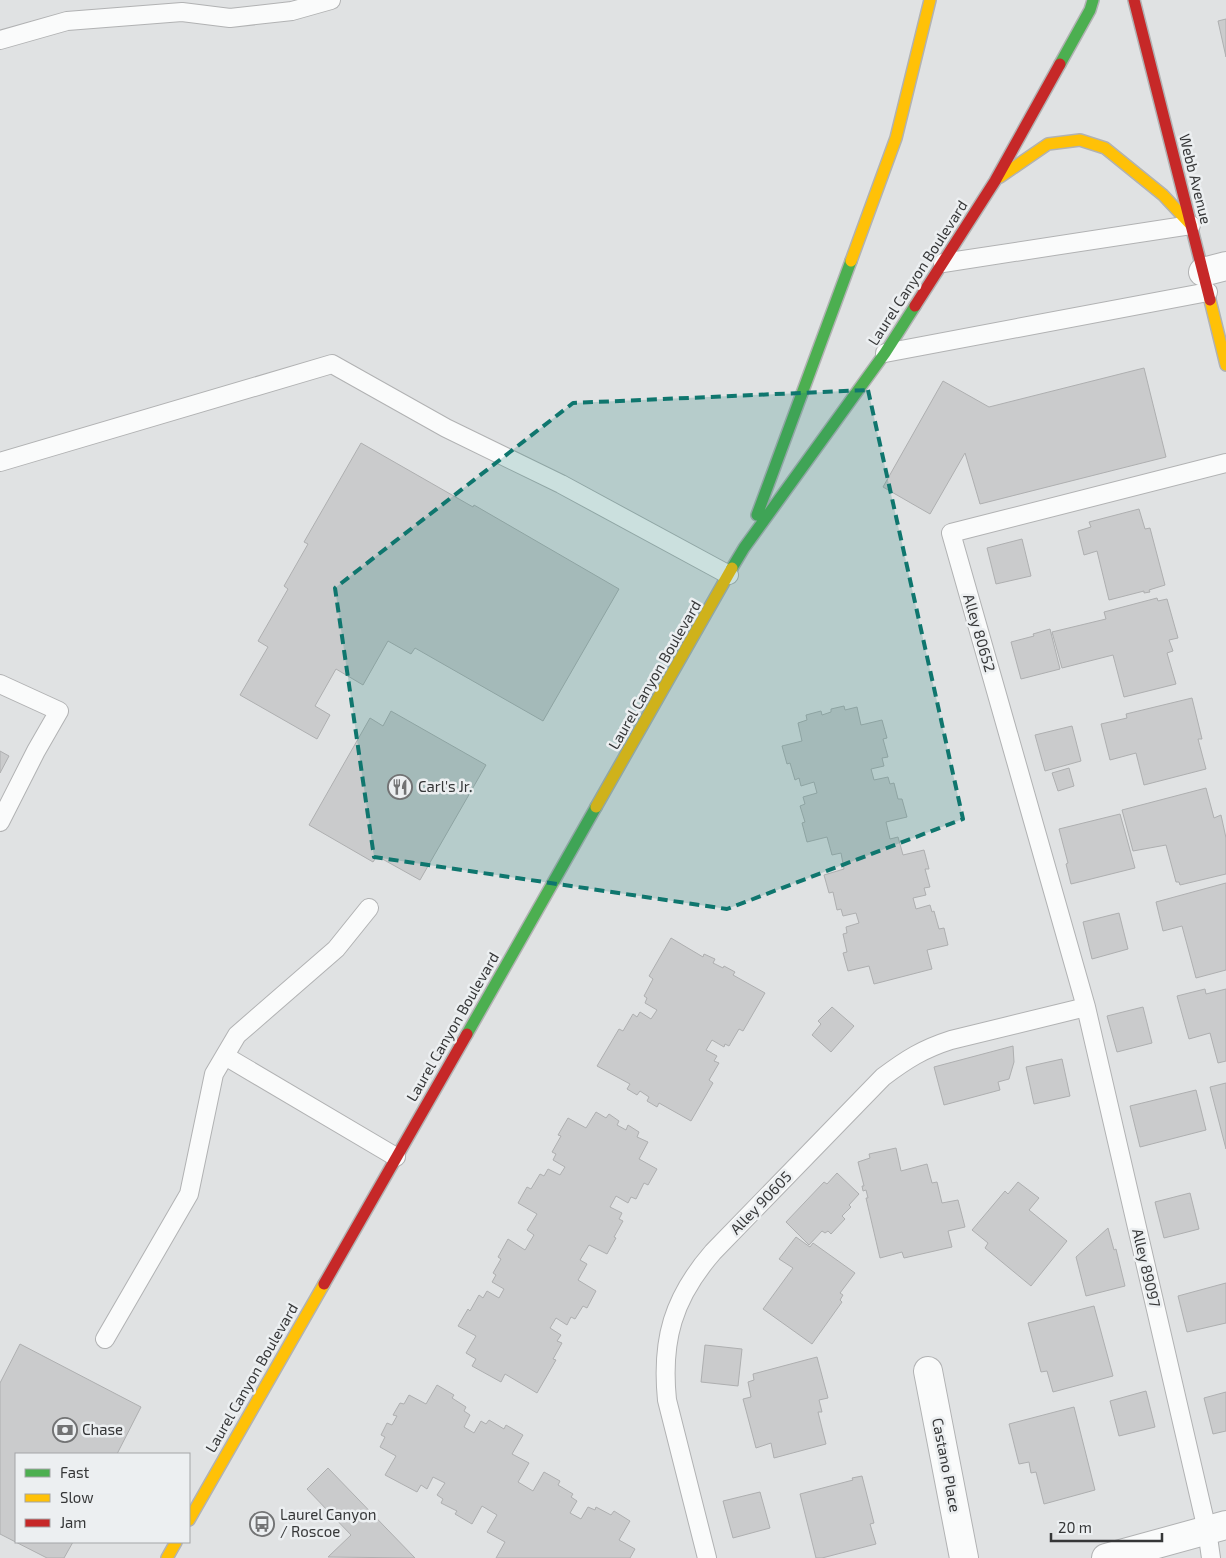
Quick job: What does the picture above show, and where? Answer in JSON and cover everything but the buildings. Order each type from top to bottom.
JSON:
[{"type":"main road","name":"Laurel Canyon Boulevard","points":[[744,548],[896,138],[930,0]]},
{"type":"main road","name":"Laurel Canyon Boulevard","points":[[190,1518],[744,548],[885,353],[943,263],[995,181],[1090,10],[1093,0]]},
{"type":"main road","name":"Webb Avenue","points":[[1134,0],[1191,224],[1212,276],[1226,365]]},
{"type":"main road","points":[[995,181],[1048,144],[1080,140],[1105,148],[1162,195],[1191,224]]},
{"type":"main road","points":[[167,1558],[175,1543]]},
{"type":"street","name":"Castano Place","points":[[928,1371],[964,1558]]},
{"type":"street","points":[[1106,1558],[1216,1528]]},
{"type":"lane","points":[[0,40],[67,21],[182,12],[230,18],[292,11],[331,0]]},
{"type":"lane","points":[[943,263],[1191,224]]},
{"type":"lane","points":[[885,353],[1212,276]]},
{"type":"lane","points":[[0,462],[332,364],[446,428],[561,484],[729,575]]},
{"type":"lane","name":"Alley 80652","points":[[1086,1007],[951,533],[1226,463]]},
{"type":"lane","points":[[0,684],[59,711],[36,750],[0,822]]},
{"type":"lane","points":[[105,1339],[189,1194],[214,1074],[237,1035],[336,948],[369,908]]},
{"type":"lane","name":"Alley 89097","points":[[1086,1007],[1216,1528],[1212,1558]]},
{"type":"lane","name":"Alley 90605","points":[[707,1558],[667,1400],[664,1378],[668,1340],[675,1312],[684,1291],[696,1271],[883,1077],[914,1054],[951,1040],[1086,1007]]},
{"type":"lane","points":[[225,1056],[396,1157]]},
{"type":"highlighted area","points":[[868,390],[963,819],[727,909],[374,857],[335,588],[573,403]]},
{"type":"traffic: fast","points":[[1060,64],[1090,10],[1093,0]]},
{"type":"traffic: fast","points":[[757,515],[851,261]]},
{"type":"traffic: fast","points":[[732,568],[744,548],[885,353],[915,306]]},
{"type":"traffic: fast","points":[[467,1034],[596,807]]},
{"type":"traffic: slow","points":[[851,261],[896,138],[930,0]]},
{"type":"traffic: slow","points":[[1000,177],[1048,144],[1080,140],[1105,148],[1163,195],[1191,225]]},
{"type":"traffic: slow","points":[[1210,300],[1226,365]]},
{"type":"traffic: slow","points":[[596,807],[732,568]]},
{"type":"traffic: slow","points":[[190,1518],[324,1284]]},
{"type":"traffic: slow","points":[[167,1558],[175,1543]]},
{"type":"traffic: jam","points":[[1134,0],[1210,300]]},
{"type":"traffic: jam","points":[[915,306],[995,181],[1060,64]]},
{"type":"traffic: jam","points":[[324,1284],[467,1034]]},
{"type":"place","name":"Carl's Jr.","points":[[400,787]]},
{"type":"place","name":"Chase","points":[[65,1430]]},
{"type":"place","name":"Laurel Canyon / Roscoe","points":[[262,1524]]}]
